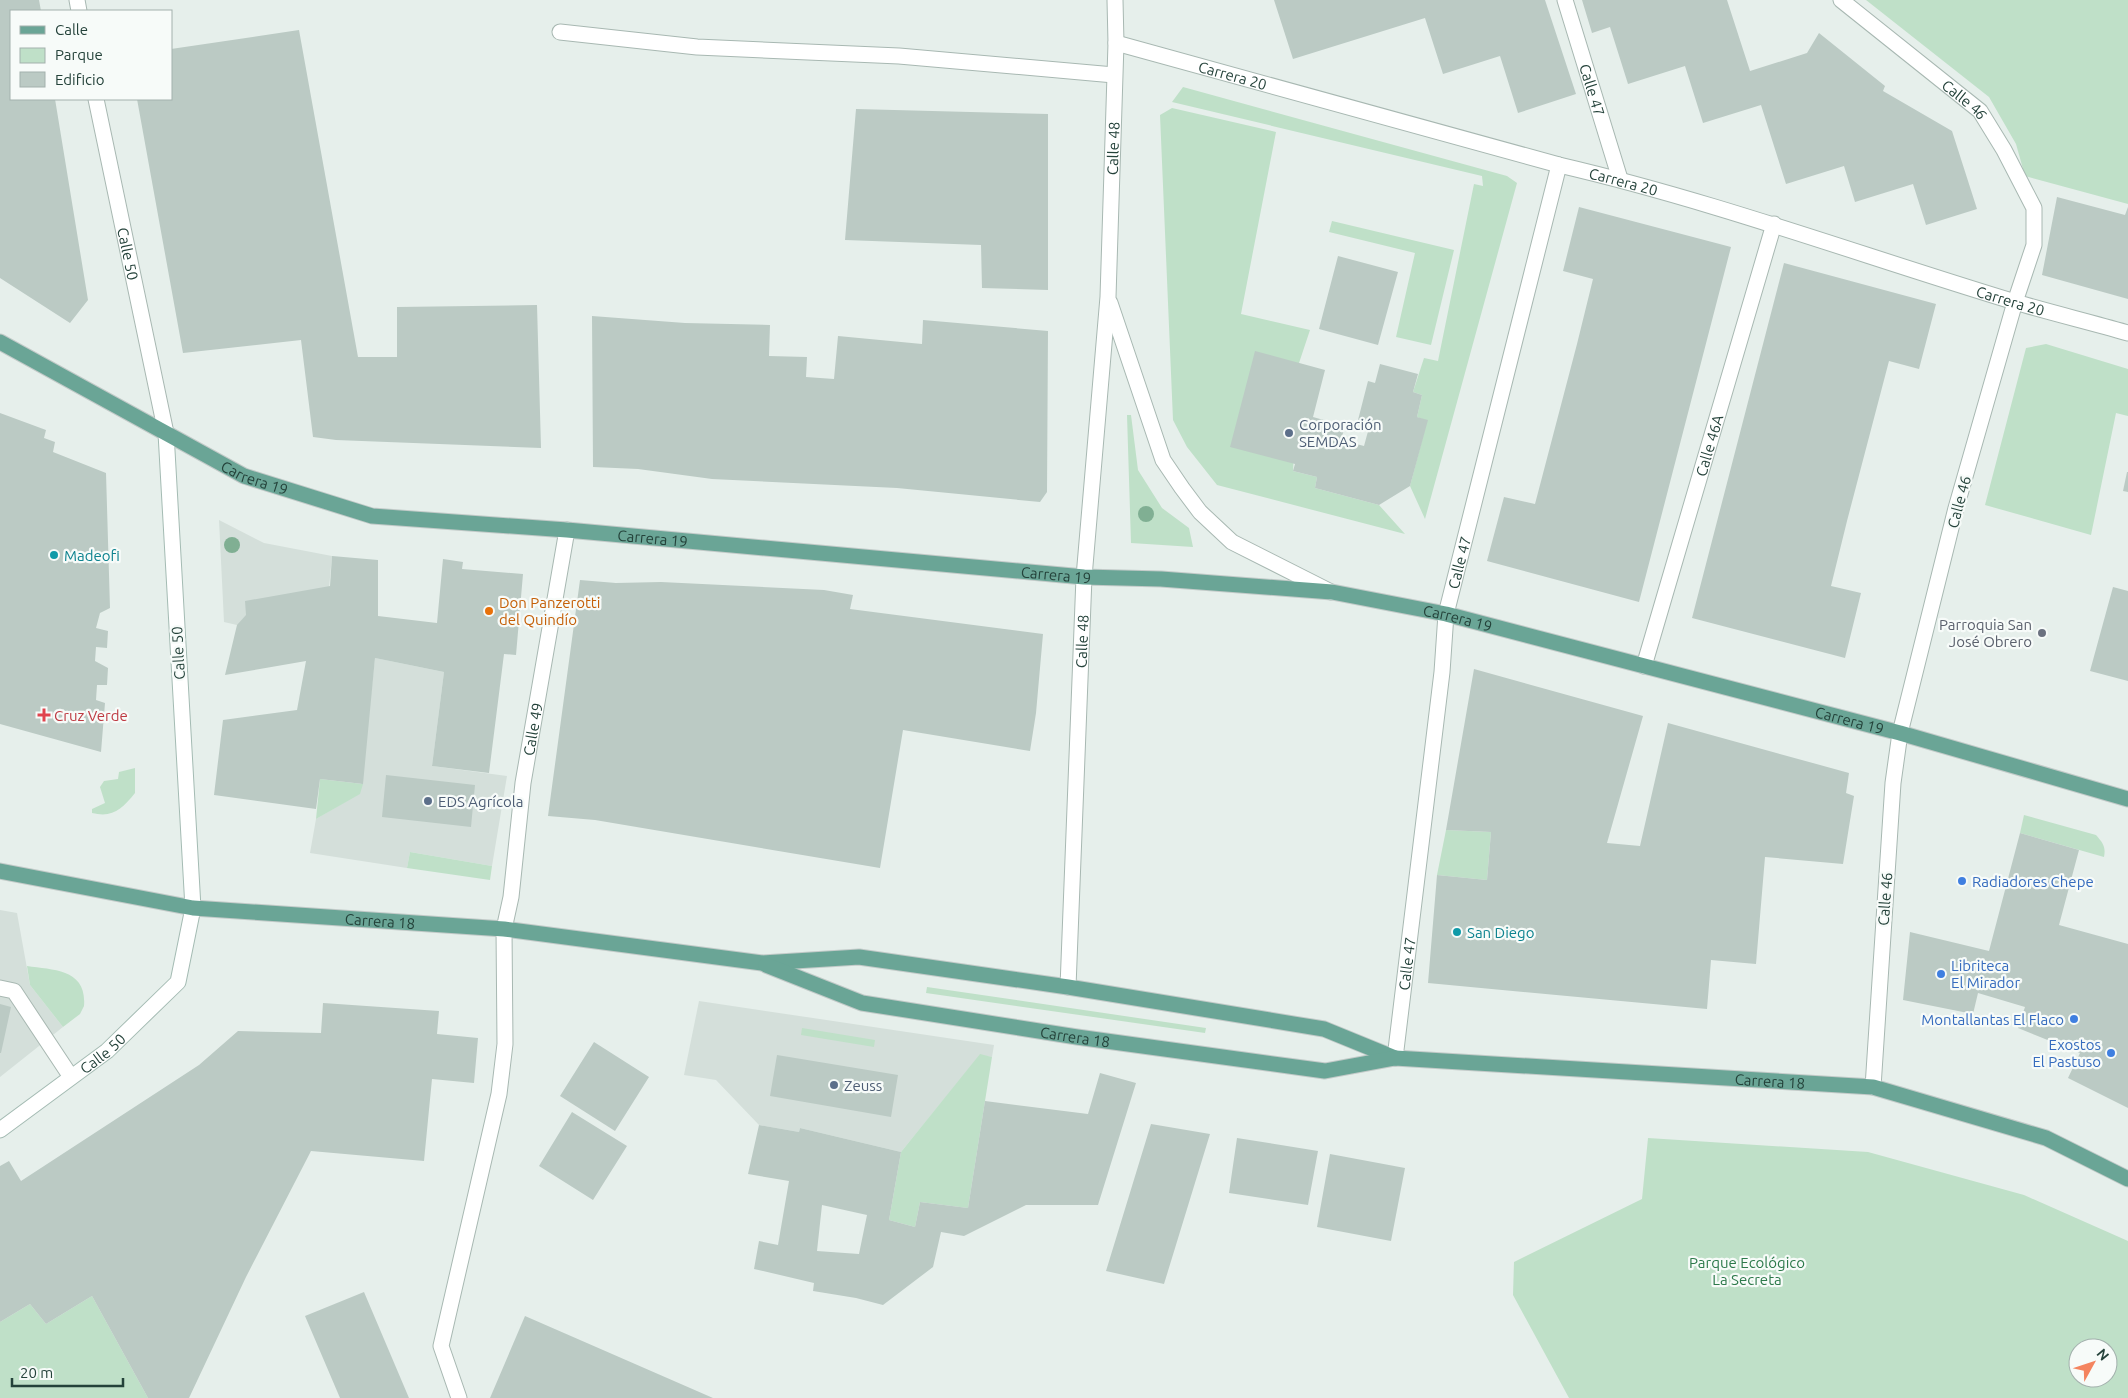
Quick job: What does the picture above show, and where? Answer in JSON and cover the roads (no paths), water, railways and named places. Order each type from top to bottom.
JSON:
[{"type":"main road","name":"Carrera 19","points":[[0,342],[244,476],[372,516],[567,530],[1084,577],[1161,579],[1332,592],[1446,614],[1900,733],[2128,799]]},
{"type":"main road","name":"Carrera 18","points":[[0,871],[193,908],[504,929],[762,963],[859,957],[1068,987],[1324,1029],[1395,1058]]},
{"type":"main road","name":"Carrera 18","points":[[762,963],[862,1003],[1086,1038],[1325,1071],[1395,1058],[1872,1087],[2046,1138],[2128,1179]]},
{"type":"street","name":"Calle 48","points":[[1068,987],[1084,577],[1108,296],[1116,43],[1115,0]]},
{"type":"street","name":"Calle 47","points":[[1565,0],[1620,179]]},
{"type":"street","name":"Calle 46","points":[[1841,0],[1980,111],[2004,150],[2034,208],[2034,244],[2015,302],[1956,508],[1900,733],[1893,783],[1872,1087]]},
{"type":"street","points":[[560,32],[697,47],[899,56],[1114,75]]},
{"type":"street","name":"Carrera 20","points":[[1116,43],[1559,165],[1620,179],[1774,224],[2015,302],[2128,333]]},
{"type":"street","name":"Calle 50","points":[[0,1130],[107,1051],[178,982],[193,908],[166,433],[96,100]]},
{"type":"street","name":"Calle 47","points":[[1395,1058],[1442,672],[1446,614],[1559,165]]},
{"type":"street","name":"Calle 46A","points":[[1644,666],[1774,224]]},
{"type":"street","name":"Calle 48","points":[[1108,296],[1163,460],[1200,512],[1232,542],[1332,592]]},
{"type":"street","name":"Calle 49","points":[[459,1398],[441,1346],[499,1094],[505,1044],[504,929],[511,897],[522,784],[567,530]]},
{"type":"street","points":[[0,988],[14,992],[71,1077]]},
{"type":"place","name":"Corporación SEMDAS","points":[[1289,433]]},
{"type":"place","name":"Madeofi","points":[[54,555]]},
{"type":"place","name":"Don Panzerotti del Quindío","points":[[489,611]]},
{"type":"place","name":"Parroquia San José Obrero","points":[[2042,633]]},
{"type":"place","name":"Cruz Verde","points":[[44,715]]},
{"type":"place","name":"EDS Agrícola","points":[[428,801]]},
{"type":"place","name":"Radiadores Chepe","points":[[1962,881]]},
{"type":"place","name":"San Diego","points":[[1457,932]]},
{"type":"place","name":"Libriteca El Mirador","points":[[1941,974]]},
{"type":"place","name":"Montallantas El Flaco","points":[[2074,1019]]},
{"type":"place","name":"Exostos El Pastuso","points":[[2111,1053]]},
{"type":"place","name":"Zeuss","points":[[834,1085]]},
{"type":"park label","name":"Parque Ecológico La Secreta","points":[[1747,1270]]}]
